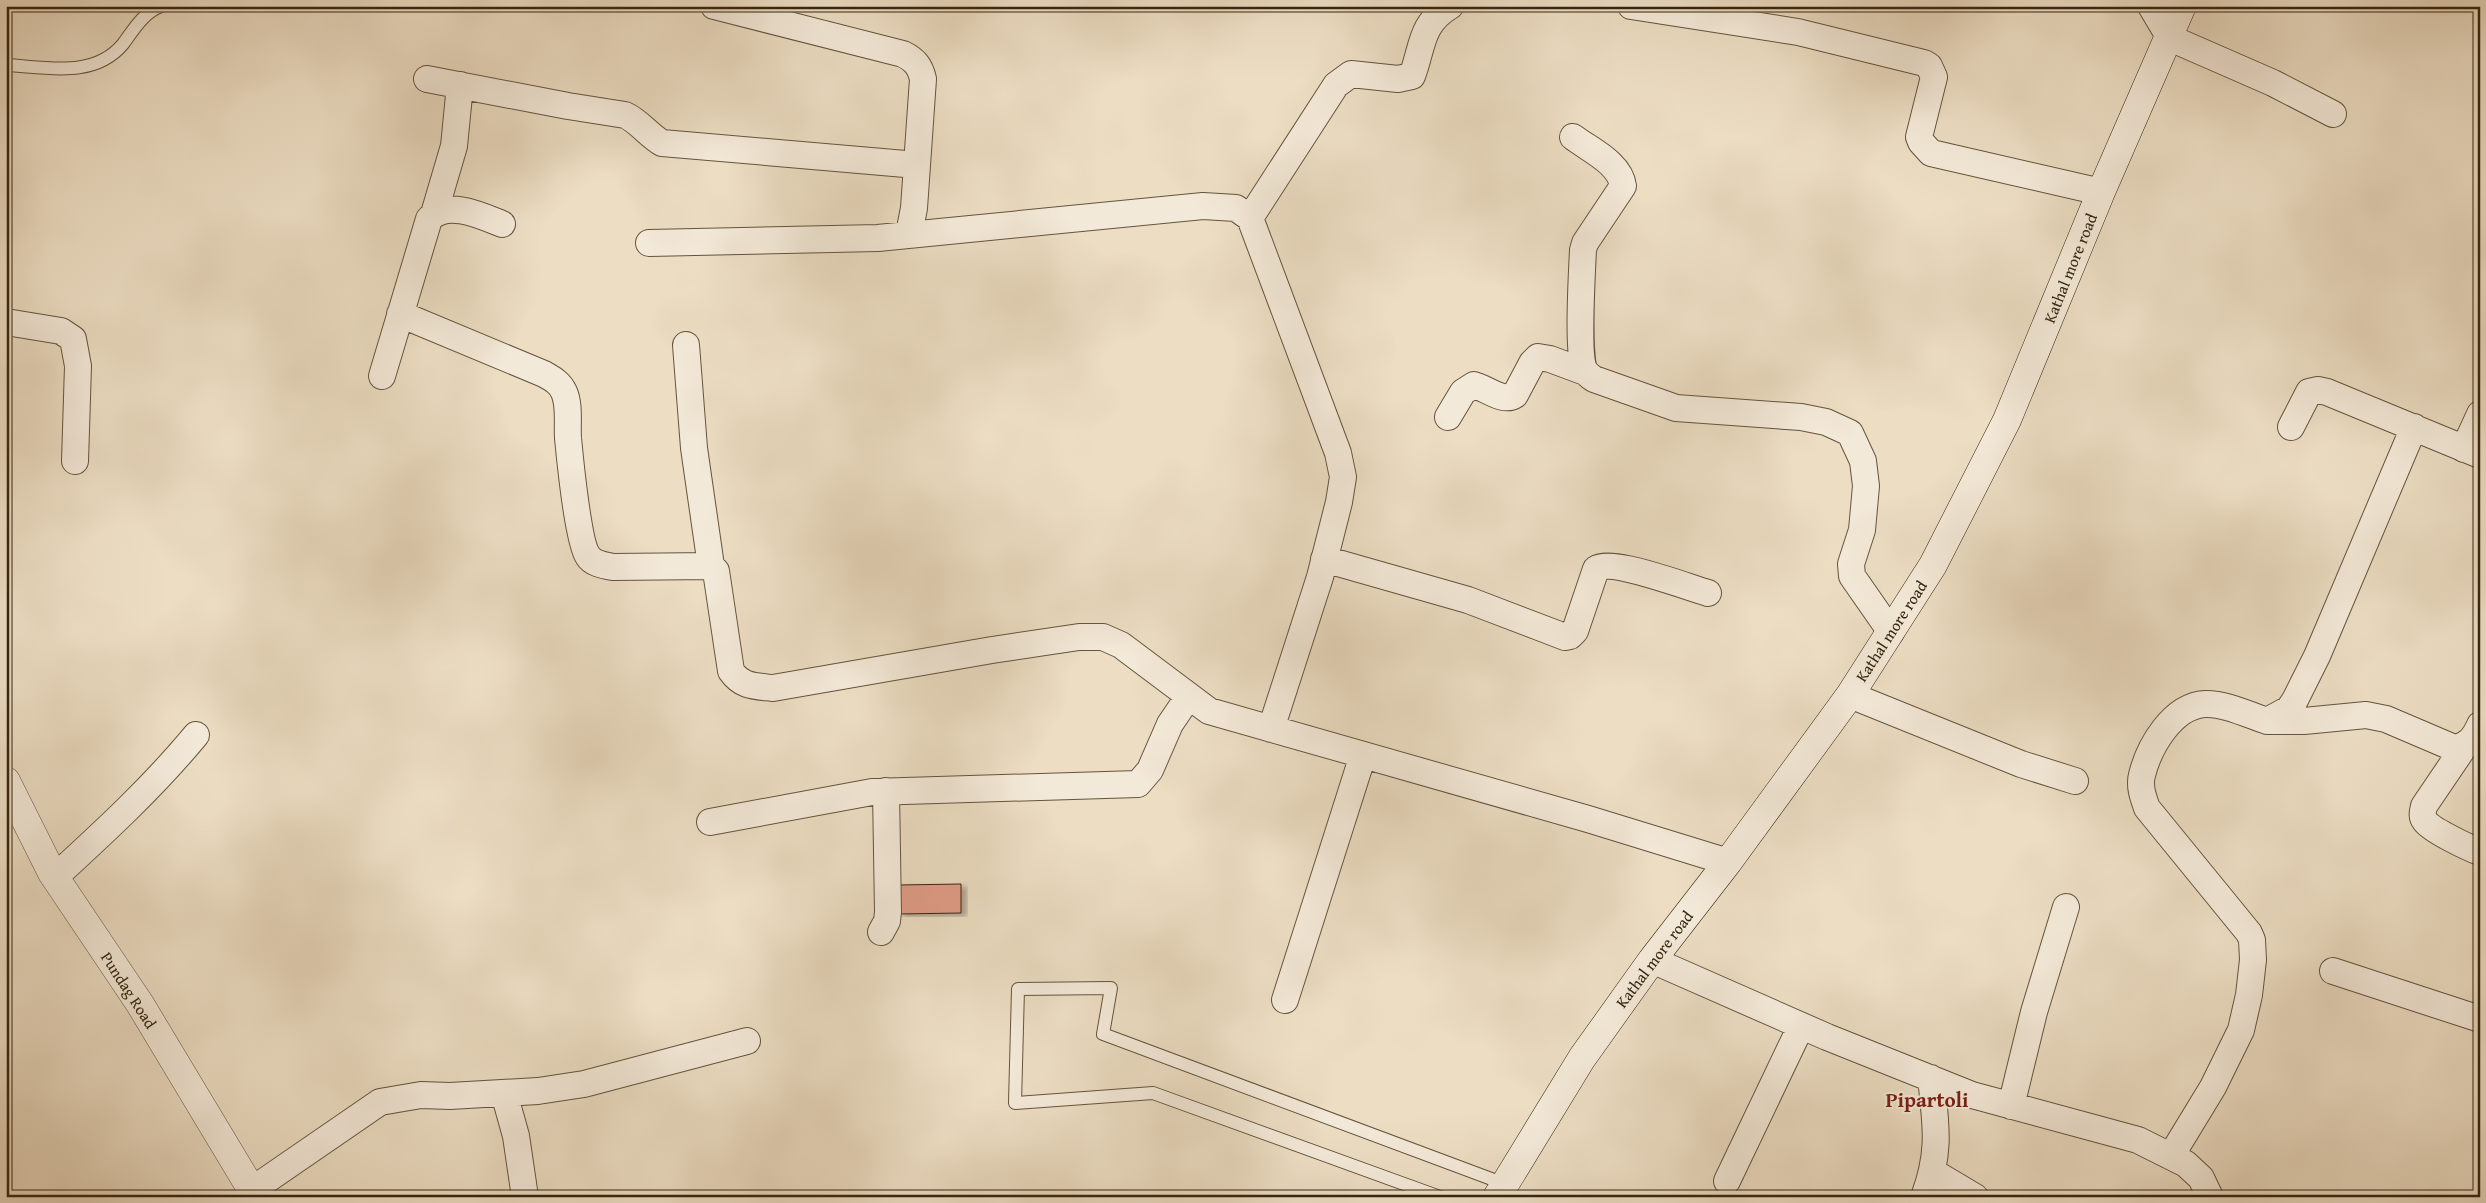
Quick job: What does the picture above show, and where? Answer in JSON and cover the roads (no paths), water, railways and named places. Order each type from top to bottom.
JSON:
[{"type":"main road","name":"Kathal more road","points":[[1501,1191],[1582,1058],[1652,960],[1728,862],[1850,695],[1933,565],[2007,420],[2101,192],[2170,38],[2182,6]]},
{"type":"main road","name":"Pundag Road","points":[[6,781],[55,877],[140,1004],[254,1193]]},
{"type":"street","points":[[1250,218],[1336,85],[1352,74],[1398,79],[1412,76],[1429,24],[1437,14],[1450,6]]},
{"type":"street","points":[[1630,6],[1798,32],[1924,62],[1929,66],[1934,76],[1919,137],[1931,153],[2101,192]]},
{"type":"street","points":[[2151,6],[2170,38],[2273,83],[2333,114]]},
{"type":"street","points":[[731,8],[903,54],[913,59],[920,68],[923,79],[914,208],[909,234]]},
{"type":"street","points":[[427,79],[625,115],[632,118],[652,137],[662,143],[917,166]]},
{"type":"street","points":[[382,376],[425,228],[434,214],[454,146],[460,85]]},
{"type":"street","points":[[1573,137],[1617,169],[1622,177],[1623,186],[1585,243],[1583,250],[1582,363],[1585,372]]},
{"type":"street","points":[[649,243],[878,238],[1177,207],[1220,206],[1236,208],[1250,218],[1338,454],[1343,477],[1339,502],[1324,559],[1270,729]]},
{"type":"street","points":[[434,214],[447,211],[471,212],[502,224]]},
{"type":"street","points":[[400,314],[544,374],[560,385],[566,399],[568,439],[583,548],[592,560],[612,567],[711,566]]},
{"type":"street","points":[[6,322],[61,331],[73,339],[78,366],[76,461]]},
{"type":"street","points":[[686,345],[694,448],[711,566],[716,571],[731,671],[737,680],[746,685],[772,688],[992,650],[1080,637],[1103,637],[1121,646],[1208,711],[1728,862]]},
{"type":"street","points":[[1448,417],[1462,392],[1474,385],[1504,398],[1511,398],[1532,363],[1538,357],[1550,359],[1585,372],[1594,379],[1676,408],[1801,417],[1826,422],[1850,433],[1863,461],[1866,486],[1862,530],[1851,564],[1852,576],[1891,632]]},
{"type":"street","points":[[2291,427],[2309,392],[2318,390],[2335,395],[2472,452],[2480,414]]},
{"type":"street","points":[[2267,721],[2289,709],[2317,656],[2414,427]]},
{"type":"street","points":[[1324,559],[1468,600],[1564,637],[1570,636],[1575,631],[1596,569],[1599,567],[1607,565],[1622,567],[1708,593]]},
{"type":"street","points":[[1850,695],[2021,764],[2075,781]]},
{"type":"street","points":[[710,822],[872,792],[1138,784],[1145,779],[1170,724],[1189,696]]},
{"type":"street","points":[[2172,1156],[2213,1087],[2241,1030],[2249,994],[2253,944],[2249,934],[2147,808],[2142,794],[2141,776],[2154,744],[2164,729],[2190,708],[2204,704],[2218,706],[2267,721],[2304,721],[2366,715],[2386,719],[2454,748],[2464,747]]},
{"type":"street","points":[[2480,725],[2472,740],[2464,747],[2424,806],[2422,814],[2425,822],[2431,826],[2467,848],[2480,852]]},
{"type":"street","points":[[55,877],[116,822],[168,769],[196,735]]},
{"type":"street","points":[[1285,1000],[1363,755]]},
{"type":"street","points":[[881,932],[888,912],[886,791]]},
{"type":"street","points":[[2011,1106],[2034,1012],[2066,907]]},
{"type":"street","points":[[1652,960],[1801,1026],[1972,1095],[2138,1140],[2186,1164],[2201,1178],[2210,1197]]},
{"type":"street","points":[[2333,971],[2480,1018]]},
{"type":"street","points":[[1727,1181],[1801,1026]]},
{"type":"street","points":[[254,1193],[380,1102],[421,1095],[450,1096],[504,1093],[584,1084],[747,1041]]},
{"type":"street","points":[[1924,1197],[1933,1172],[1937,1144],[1931,1078]]},
{"type":"street","points":[[504,1093],[516,1136],[525,1197]]},
{"type":"street","points":[[1933,1172],[1975,1197]]},
{"type":"lane","points":[[6,64],[73,69],[102,61],[121,45],[142,18],[161,6]]},
{"type":"lane","points":[[1440,1197],[1153,1093],[1015,1103],[1018,989],[1110,988],[1103,1034],[1501,1191]]},
{"type":"district","name":"Pipartoli","points":[[1927,1100]]}]
